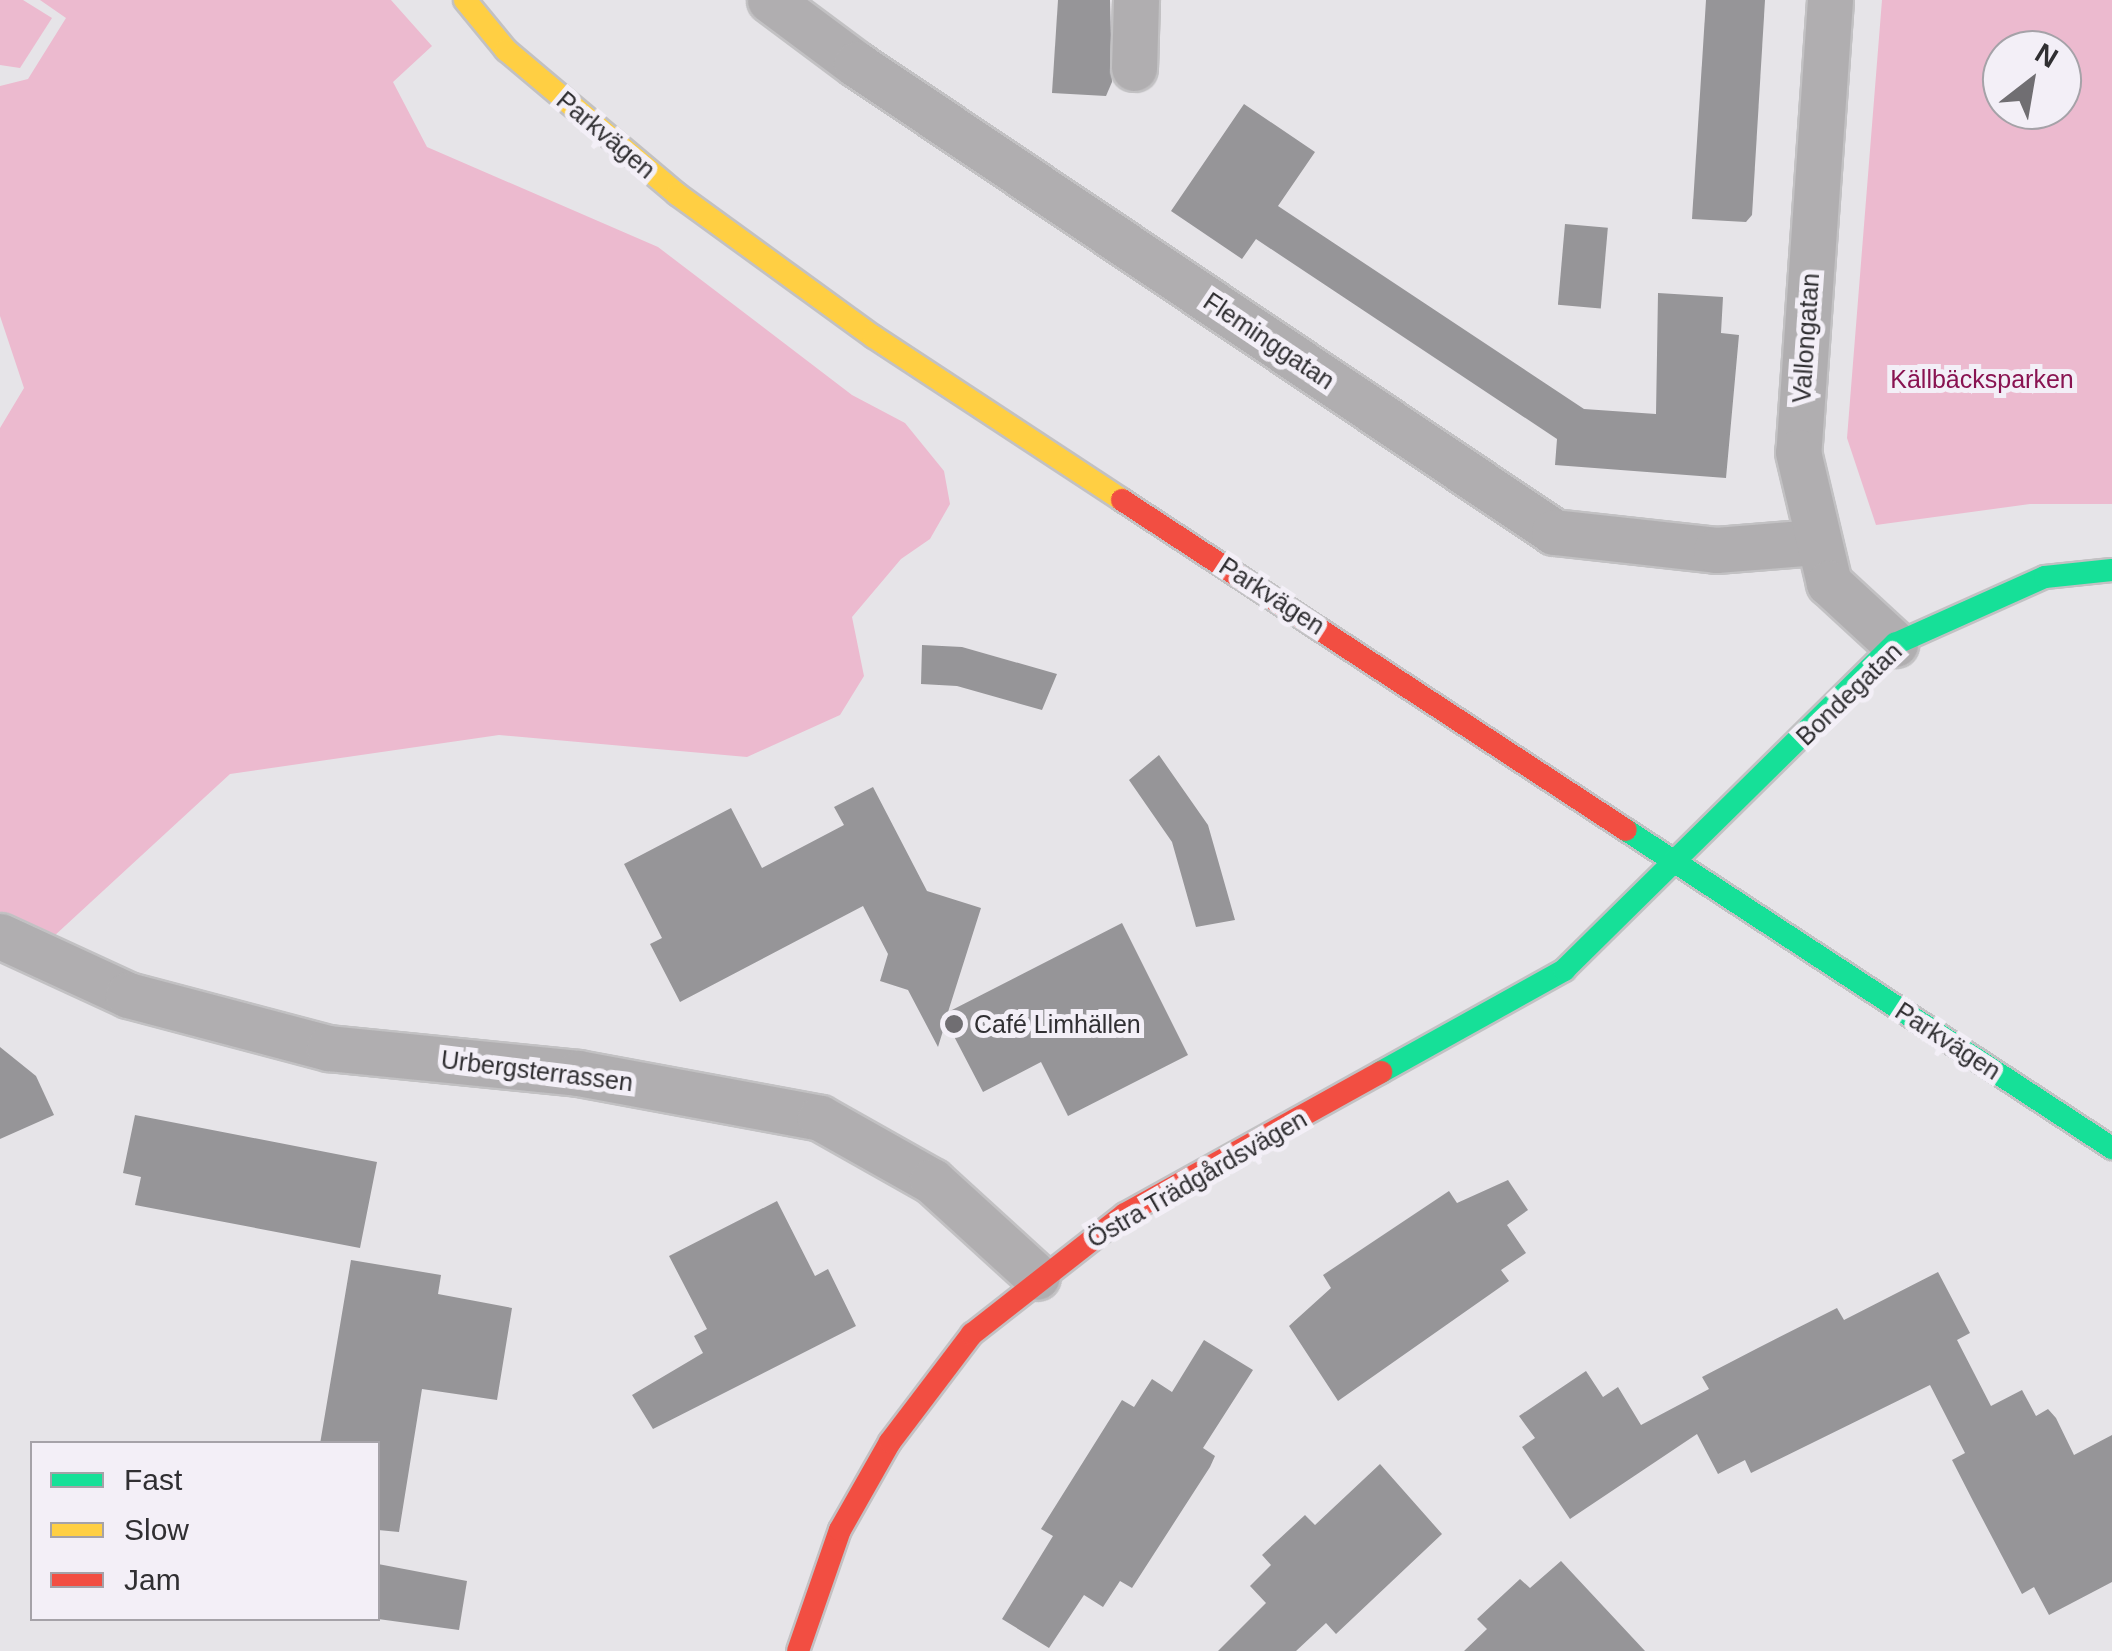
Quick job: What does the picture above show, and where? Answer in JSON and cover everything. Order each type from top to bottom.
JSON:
[{"type":"main road","name":"Parkvägen","points":[[465,0],[506,50],[677,194],[874,337],[2112,1148]]},
{"type":"main road","name":"Bondegatan","points":[[1678,861],[1895,644],[2045,578],[2112,570]]},
{"type":"main road","name":"Östra Trädgårdsvägen","points":[[798,1651],[840,1530],[890,1442],[972,1334],[1037,1277],[1125,1214],[1564,970],[1678,861]]},
{"type":"street","name":"Fleminggatan","points":[[770,0],[856,64],[1554,532],[1716,550],[1816,542]]},
{"type":"street","points":[[1134,68],[1136,0]]},
{"type":"street","name":"Vallongatan","points":[[1830,0],[1798,452],[1816,542],[1829,583],[1895,644]]},
{"type":"street","name":"Urbergsterrassen","points":[[0,936],[128,995],[329,1048],[578,1073],[820,1118],[932,1181],[1037,1277]]},
{"type":"green space","points":[[0,0],[23,0],[52,18],[20,68],[0,65]]},
{"type":"green space","points":[[40,0],[391,0],[432,46],[393,82],[427,147],[658,247],[852,395],[905,423],[944,471],[950,504],[930,539],[901,559],[852,617],[864,676],[840,715],[747,757],[499,735],[230,774],[53,937],[0,916],[0,428],[24,388],[0,316],[0,86],[28,79],[66,18]]},
{"type":"green space","name":"Källbäcksparken","points":[[1882,0],[2112,0],[2112,504],[2030,504],[1876,525],[1847,438]]},
{"type":"building","points":[[1058,0],[1110,0],[1112,82],[1106,96],[1052,93]]},
{"type":"building","points":[[1706,0],[1765,0],[1752,215],[1746,222],[1692,219]]},
{"type":"building","points":[[1244,104],[1315,152],[1278,206],[1584,409],[1656,414],[1658,293],[1723,297],[1721,333],[1739,335],[1726,478],[1555,465],[1557,439],[1256,239],[1242,259],[1171,211]]},
{"type":"building","points":[[1565,224],[1608,228],[1601,308],[1558,305]]},
{"type":"building","points":[[922,645],[962,647],[1057,674],[1042,710],[957,686],[921,684]]},
{"type":"building","points":[[1159,755],[1208,825],[1235,920],[1196,927],[1172,842],[1129,780]]},
{"type":"building","points":[[873,787],[927,891],[981,908],[948,1012],[1122,923],[1188,1055],[1068,1116],[1041,1062],[983,1092],[946,1021],[938,1047],[908,990],[880,981],[888,954],[863,906],[680,1002],[650,944],[662,938],[624,864],[731,808],[762,868],[844,825],[834,807]]},
{"type":"building","points":[[0,1047],[36,1076],[54,1115],[0,1139]]},
{"type":"building","points":[[135,1115],[377,1162],[360,1248],[135,1205],[141,1177],[123,1173]]},
{"type":"building","points":[[1508,1180],[1528,1210],[1507,1225],[1526,1253],[1501,1270],[1509,1281],[1338,1401],[1289,1326],[1331,1288],[1323,1275],[1449,1191],[1457,1203]]},
{"type":"building","points":[[777,1201],[815,1276],[828,1269],[856,1326],[653,1429],[632,1395],[703,1353],[694,1336],[707,1329],[669,1256]]},
{"type":"building","points":[[351,1260],[441,1275],[438,1294],[512,1308],[497,1400],[422,1389],[399,1532],[380,1530],[380,1441],[321,1441]]},
{"type":"building","points":[[1938,1272],[1970,1333],[1957,1340],[1991,1406],[2022,1390],[2036,1416],[2048,1409],[2056,1418],[2074,1455],[2112,1435],[2112,1582],[2049,1615],[2034,1587],[2022,1594],[1973,1501],[1952,1460],[1965,1453],[1930,1385],[1751,1473],[1745,1460],[1718,1474],[1697,1434],[1570,1519],[1522,1447],[1535,1438],[1519,1416],[1586,1371],[1603,1397],[1618,1387],[1641,1425],[1709,1389],[1702,1377],[1756,1349],[1837,1308],[1844,1320]]},
{"type":"building","points":[[1204,1340],[1253,1370],[1203,1448],[1215,1456],[1210,1467],[1132,1588],[1120,1581],[1103,1607],[1084,1595],[1049,1648],[1002,1619],[1053,1536],[1041,1529],[1122,1400],[1134,1407],[1152,1379],[1172,1392]]},
{"type":"building","points":[[1380,1464],[1442,1534],[1336,1634],[1326,1623],[1296,1651],[1218,1651],[1266,1603],[1250,1586],[1271,1565],[1262,1555],[1305,1515],[1315,1525]]},
{"type":"building","points":[[1561,1561],[1645,1651],[1464,1651],[1487,1629],[1477,1619],[1520,1579],[1530,1588]]},
{"type":"building","points":[[380,1564],[467,1581],[459,1630],[380,1619]]},
{"type":"traffic: fast","points":[[1381,1072],[1564,970],[1895,644],[2045,577],[2112,570]]},
{"type":"traffic: fast","points":[[1626,830],[2112,1148]]},
{"type":"traffic: slow","points":[[465,0],[506,50],[677,194],[874,337],[1122,500]]},
{"type":"traffic: jam","points":[[1122,500],[1626,830]]},
{"type":"traffic: jam","points":[[798,1651],[840,1530],[890,1442],[972,1334],[1125,1214],[1381,1072]]},
{"type":"place","name":"Café Limhällen","points":[[954,1024]]}]
